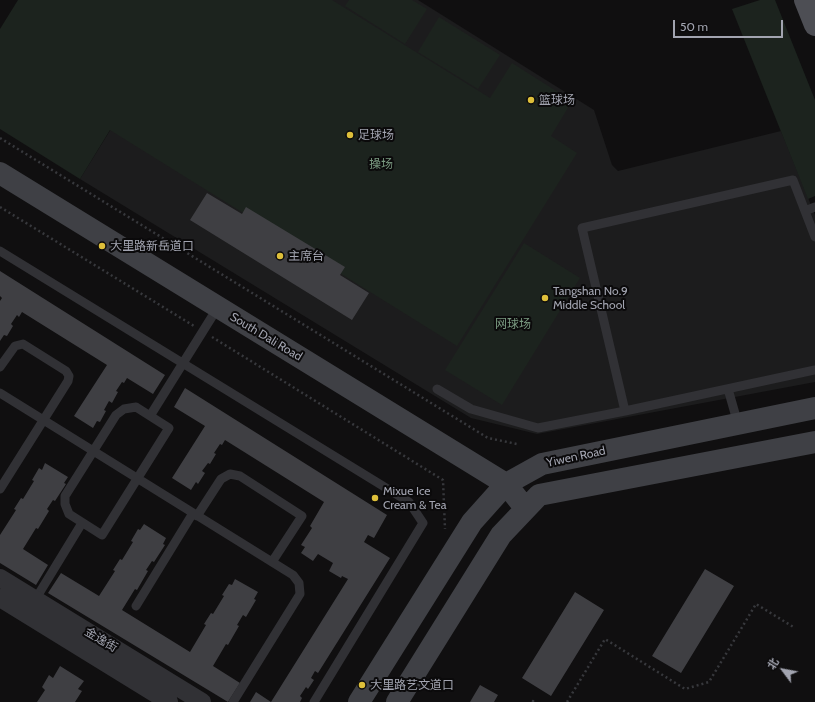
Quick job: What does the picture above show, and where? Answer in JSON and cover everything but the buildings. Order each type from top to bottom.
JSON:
[{"type":"main road","points":[[805,0],[815,25]]},
{"type":"main road","name":"South Dali Road","points":[[0,174],[506,484],[525,508]]},
{"type":"main road","name":"Yiwen Road","points":[[359,702],[472,522],[506,484],[542,464],[815,408]]},
{"type":"main road","points":[[397,702],[501,535],[539,495],[815,442]]},
{"type":"street","name":"金逸街","points":[[0,578],[202,702]]},
{"type":"street","points":[[0,598],[169,702]]},
{"type":"lane","points":[[625,411],[582,228],[793,180],[815,237]]},
{"type":"lane","points":[[805,211],[815,207]]},
{"type":"lane","points":[[0,251],[409,502],[423,523],[314,702]]},
{"type":"lane","points":[[150,416],[218,307]]},
{"type":"lane","points":[[0,367],[15,346],[23,344],[66,371],[69,376],[68,381],[44,421],[0,489]]},
{"type":"lane","points":[[437,389],[471,409],[538,428],[815,370]]},
{"type":"lane","points":[[728,389],[738,424]]},
{"type":"lane","points":[[0,393],[293,575],[299,583],[300,594],[232,702]]},
{"type":"lane","points":[[136,407],[169,428],[102,535],[69,514],[65,504],[65,496],[93,451],[116,415],[124,409],[136,407]]},
{"type":"lane","points":[[136,606],[195,515],[221,479],[230,474],[240,476],[302,516],[272,562]]},
{"type":"lane","points":[[35,600],[82,523]]},
{"type":"path","points":[[0,138],[488,438],[517,444]]},
{"type":"path","points":[[0,207],[443,480],[446,527],[442,534]]},
{"type":"path","points":[[567,702],[605,639],[685,689],[708,682],[756,604],[795,628]]},
{"type":"shaded area","name":"Tangshan No.9 Middle School","points":[[191,0],[418,0],[594,110],[612,165],[618,171],[781,131],[815,215],[815,382],[537,434],[471,418],[80,179]]},
{"type":"green space","name":"操场","points":[[18,0],[332,0],[490,98],[512,63],[572,101],[551,136],[577,153],[457,346],[110,130],[80,179],[0,129],[0,29]]},
{"type":"green space","points":[[349,0],[412,0],[427,9],[405,44],[345,6]]},
{"type":"green space","points":[[760,0],[775,0],[815,100],[815,196],[808,199],[732,9]]},
{"type":"green space","points":[[439,17],[500,55],[478,89],[418,52]]},
{"type":"green space","name":"网球场","points":[[524,243],[580,278],[502,405],[445,370]]},
{"type":"place","name":"篮球场","points":[[531,100]]},
{"type":"place","name":"足球场","points":[[350,135]]},
{"type":"place","name":"大里路新岳道口","points":[[102,246]]},
{"type":"place","name":"主席台","points":[[280,256]]},
{"type":"place","name":"Tangshan No.9 Middle School","points":[[545,298]]},
{"type":"place","name":"Mixue Ice Cream & Tea","points":[[375,498]]},
{"type":"place","name":"大里路艺文道口","points":[[362,685]]}]
